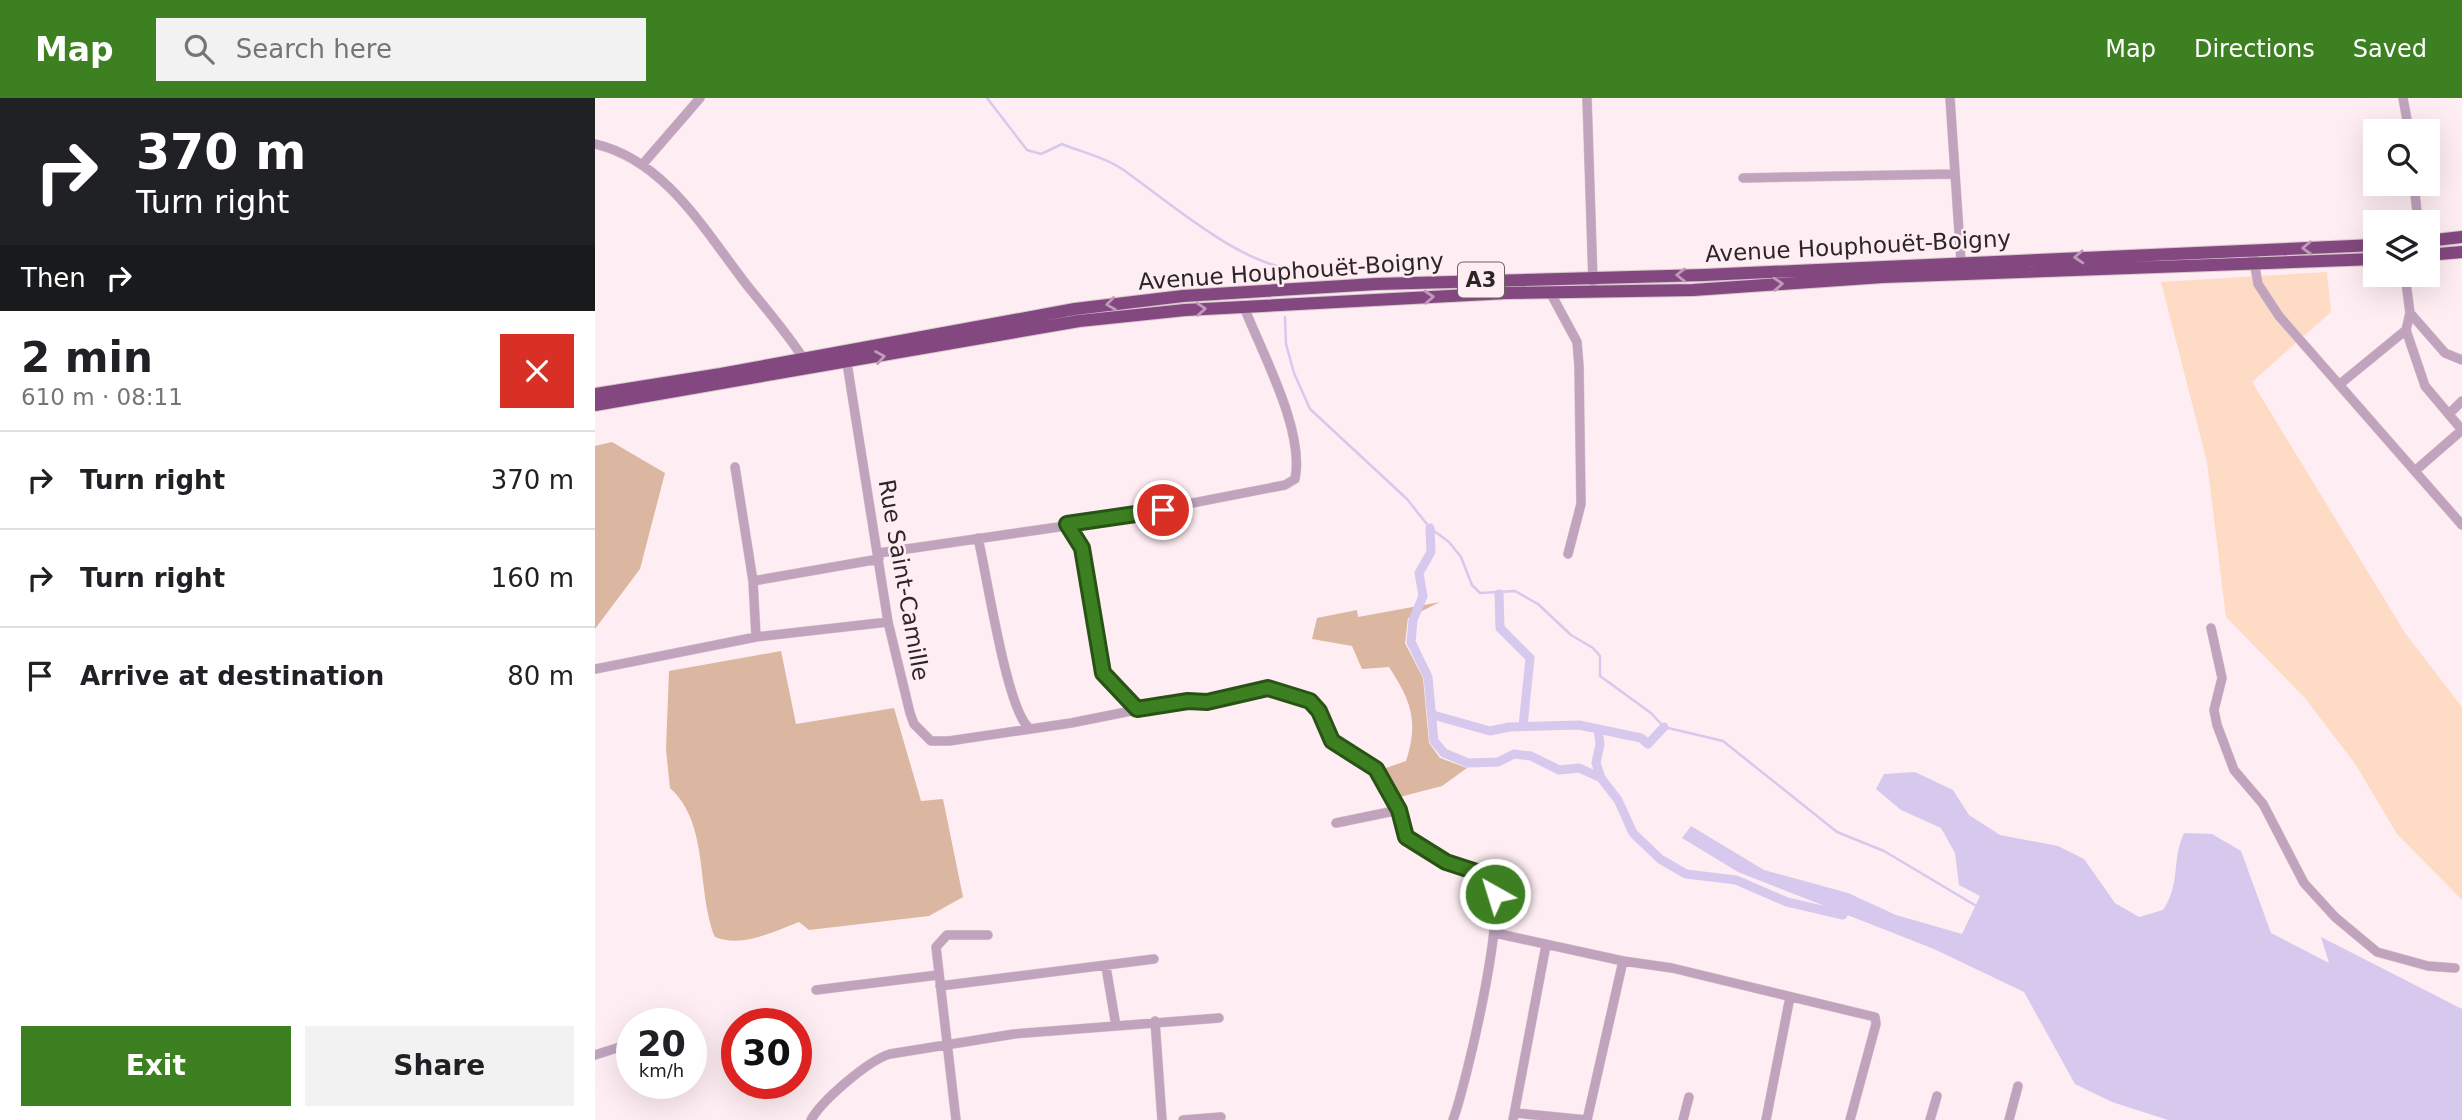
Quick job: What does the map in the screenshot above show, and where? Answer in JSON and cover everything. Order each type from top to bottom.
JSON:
[{"type":"highway","points":[[2440,240],[2462,237]]},
{"type":"highway","name":"Avenue Houphouët-Boigny","points":[[595,405],[1075,309],[1183,296],[1593,276],[1705,275],[2363,246]]},
{"type":"highway","points":[[2440,254],[2462,252]]},
{"type":"highway","name":"Avenue Houphouët-Boigny","points":[[595,394],[806,364],[847,363],[1079,321],[1244,307],[1551,292],[1693,290],[1883,277],[2363,259]]},
{"type":"street","points":[[642,165],[700,98]]},
{"type":"street","points":[[1587,98],[1593,291]]},
{"type":"street","points":[[1950,98],[1961,262]]},
{"type":"street","points":[[2403,98],[2407,119]]},
{"type":"street","points":[[595,144],[613,149],[642,165],[680,198],[806,364]]},
{"type":"street","points":[[1742,178],[1954,174]]},
{"type":"street","points":[[2252,250],[2258,284],[2279,316],[2462,525]]},
{"type":"street","points":[[2407,287],[2410,313],[2406,330],[2421,378],[2431,395],[2462,430],[2416,470]]},
{"type":"street","points":[[1551,292],[1577,342],[1579,366],[1581,504],[1568,554]]},
{"type":"street","points":[[753,581],[978,538],[1184,506],[1286,485],[1295,479],[1298,466],[1294,433],[1244,307]]},
{"type":"street","points":[[2410,313],[2445,353],[2462,360]]},
{"type":"street","points":[[2340,384],[2406,330]]},
{"type":"street","name":"Rue Saint-Camille","points":[[847,363],[888,622],[909,713],[914,724],[931,741],[949,741],[1028,727]]},
{"type":"street","points":[[2449,414],[2462,401]]},
{"type":"street","points":[[735,467],[753,581],[757,637]]},
{"type":"street","points":[[1067,524],[1084,555],[1103,673],[1137,709]]},
{"type":"street","points":[[978,538],[1008,681],[1022,719],[1028,727],[1071,723],[1188,701],[1207,702],[1268,688],[1299,697],[1316,706],[1332,741],[1376,769],[1399,810],[1406,837],[1446,862],[1487,874],[1495,880],[1495,933],[1471,1051],[1453,1120]]},
{"type":"street","points":[[595,669],[757,637],[888,622]]},
{"type":"street","points":[[2211,628],[2222,678],[2214,710],[2217,725],[2234,770],[2263,804],[2304,883],[2335,918],[2377,951],[2428,966],[2455,968]]},
{"type":"street","points":[[1336,823],[1399,810]]},
{"type":"street","points":[[1495,933],[1623,961],[1672,968],[1875,1017],[1876,1024],[1850,1120]]},
{"type":"street","points":[[956,1120],[935,957],[940,940],[951,934],[988,935]]},
{"type":"street","points":[[1546,945],[1520,1070],[1514,1116],[1587,1120],[1623,961]]},
{"type":"street","points":[[940,986],[1154,959]]},
{"type":"street","points":[[1106,967],[1116,1026]]},
{"type":"street","points":[[816,990],[938,975]]},
{"type":"street","points":[[1766,1120],[1790,997]]},
{"type":"street","points":[[811,1120],[821,1106],[880,1057],[1014,1034],[1219,1018]]},
{"type":"street","points":[[1155,1021],[1162,1120]]},
{"type":"street","points":[[595,1055],[616,1048]]},
{"type":"street","points":[[2009,1120],[2018,1086]]},
{"type":"street","points":[[1930,1120],[1937,1096]]},
{"type":"street","points":[[1683,1120],[1689,1097]]},
{"type":"street","points":[[1183,1120],[1221,1116]]},
{"type":"shaded area","points":[[2327,272],[2331,312],[2252,382],[2405,633],[2462,707],[2462,900],[2397,834],[2356,765],[2305,698],[2226,617],[2207,462],[2161,282]]},
{"type":"shaded area","points":[[612,442],[665,473],[640,569],[595,629],[595,446]]},
{"type":"shaded area","points":[[1440,602],[1408,618],[1405,643],[1423,678],[1429,743],[1440,758],[1467,768],[1442,786],[1396,798],[1383,769],[1406,761],[1410,747],[1411,712],[1403,690],[1389,667],[1362,669],[1352,646],[1312,639],[1317,618],[1357,610],[1358,617]]},
{"type":"shaded area","points":[[781,651],[796,724],[894,708],[921,801],[943,799],[963,897],[929,916],[809,930],[799,922],[746,940],[715,937],[709,919],[697,839],[683,803],[670,788],[666,749],[669,671]]},
{"type":"shaded area","points":[[1915,772],[1953,790],[1969,815],[2000,835],[2058,846],[2084,859],[2115,903],[2139,917],[2163,910],[2169,900],[2184,833],[2212,834],[2241,851],[2271,933],[2329,963],[2321,937],[2462,1009],[2462,1120],[2168,1120],[2112,1102],[2075,1084],[2024,992],[1934,949],[1738,872],[1682,838],[1691,826],[1764,870],[1848,893],[1896,915],[1962,934],[1980,896],[1959,885],[1955,853],[1941,828],[1901,810],[1876,789],[1884,774]]},
{"type":"waterway","points":[[987,98],[1027,150],[1041,154],[1062,144],[1108,161],[1219,239],[1261,261],[1281,267]]},
{"type":"waterway","points":[[1285,317],[1286,344],[1294,373],[1310,409],[1407,499],[1430,528],[1449,542],[1461,557],[1472,585],[1480,593],[1515,591],[1538,604],[1571,635],[1593,648],[1600,656],[1600,676],[1651,713],[1664,727],[1723,741],[1837,832],[1884,851],[1978,907]]},
{"type":"waterway","points":[[1430,528],[1431,552],[1419,573],[1423,596],[1413,620],[1411,642],[1428,677],[1434,741],[1444,753],[1468,763],[1498,762],[1514,754],[1531,756],[1559,770],[1579,768],[1601,778]]},
{"type":"waterway","points":[[1499,594],[1500,628],[1530,658],[1523,726]]},
{"type":"waterway","points":[[1433,715],[1490,731],[1509,727],[1579,725],[1641,738],[1648,744],[1664,727]]},
{"type":"waterway","points":[[1598,729],[1600,744],[1596,763],[1601,778],[1618,800],[1633,833],[1660,859],[1686,874],[1736,880],[1787,902],[1843,915]]},
{"type":"route","points":[[1163,510],[1067,524],[1082,548],[1100,662],[1103,673],[1114,688],[1137,709],[1188,701],[1207,702],[1268,688],[1276,688],[1310,701],[1319,711],[1328,737],[1376,769],[1399,810],[1406,837],[1446,862],[1492,877],[1495,880],[1495,894]]}]
